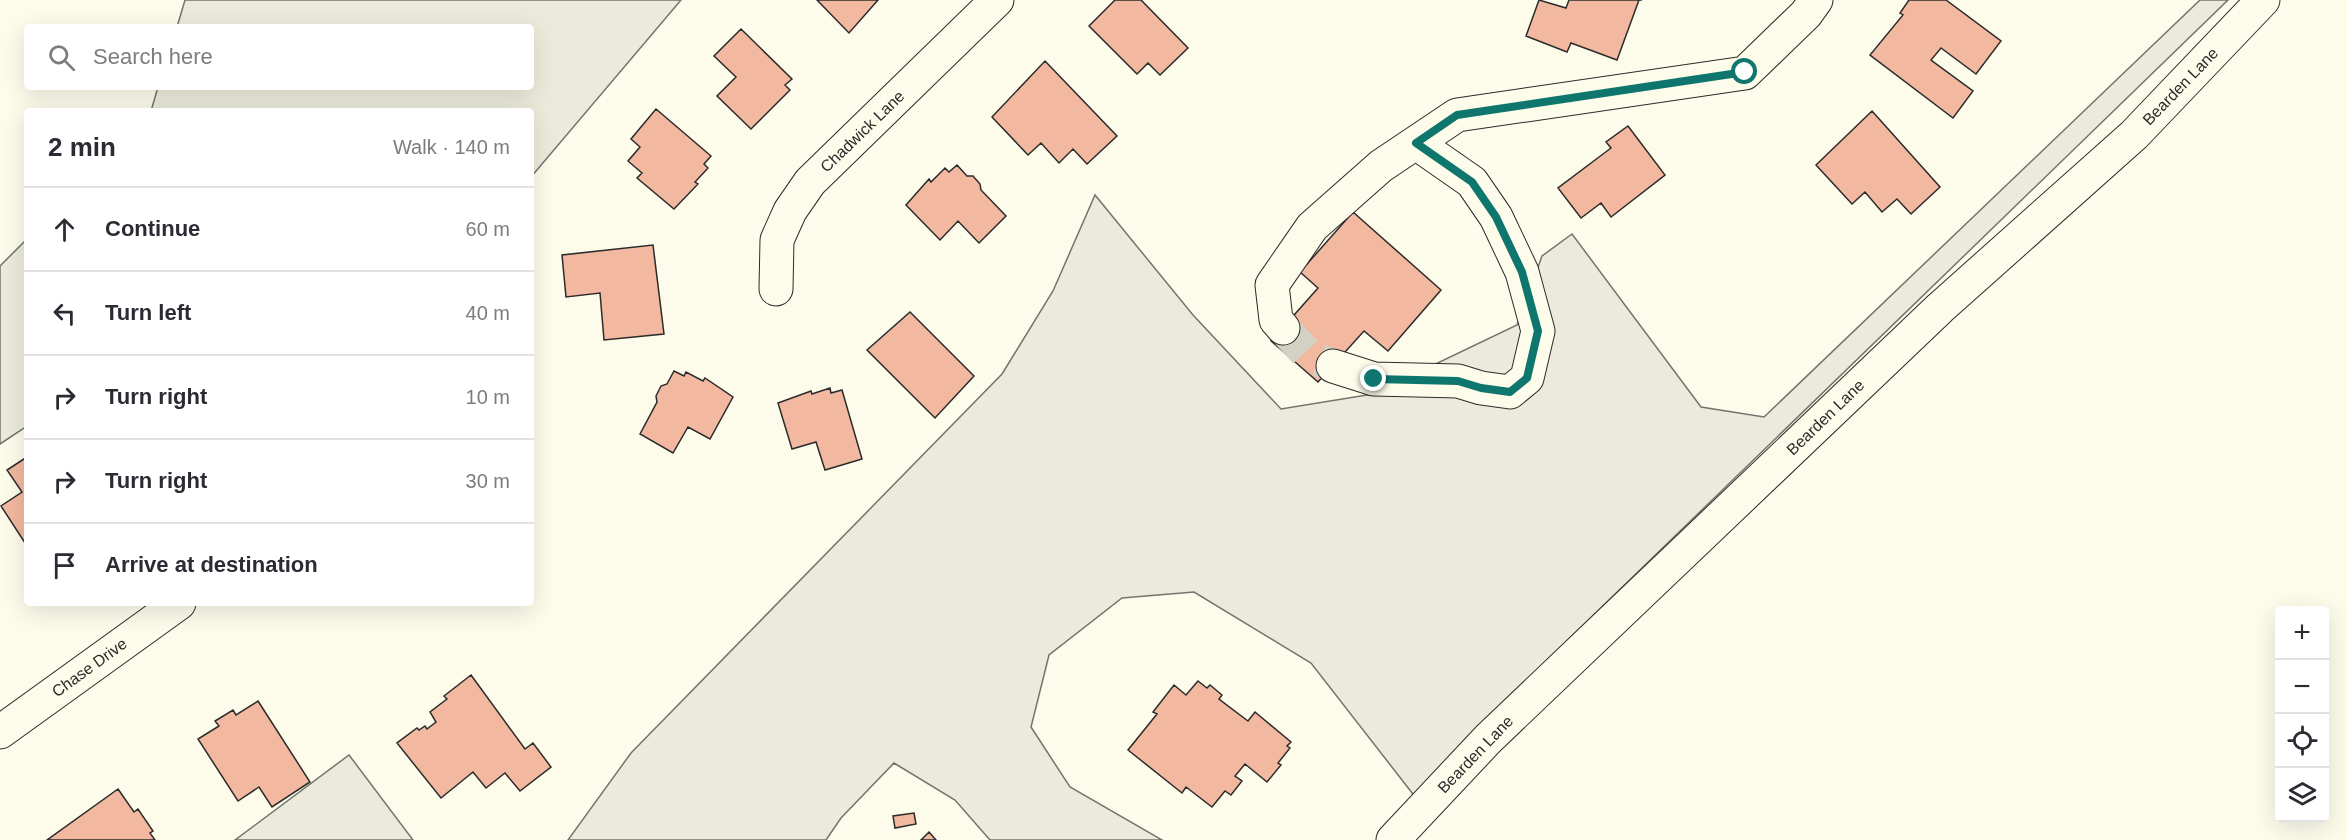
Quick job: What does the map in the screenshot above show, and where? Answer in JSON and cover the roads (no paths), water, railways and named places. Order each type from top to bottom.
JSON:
[{"type":"street","name":"Chadwick Lane","points":[[776,289],[777,240],[790,211],[810,182],[997,0]]},
{"type":"street","points":[[1282,328],[1276,320],[1272,285],[1312,227],[1381,166],[1457,115],[1745,72],[1806,14],[1816,0]]},
{"type":"street","name":"Bearden Lane","points":[[1393,840],[1488,739],[1897,349],[2134,135],[2263,0]]},
{"type":"street","points":[[1333,366],[1374,379],[1458,381],[1481,388],[1510,392],[1527,378],[1538,331],[1522,272],[1501,226],[1472,182],[1416,143]]},
{"type":"street","name":"Chase Drive","points":[[0,732],[175,606]]},
{"type":"tunnel","points":[[1283,328],[1308,355],[1333,366]]}]
